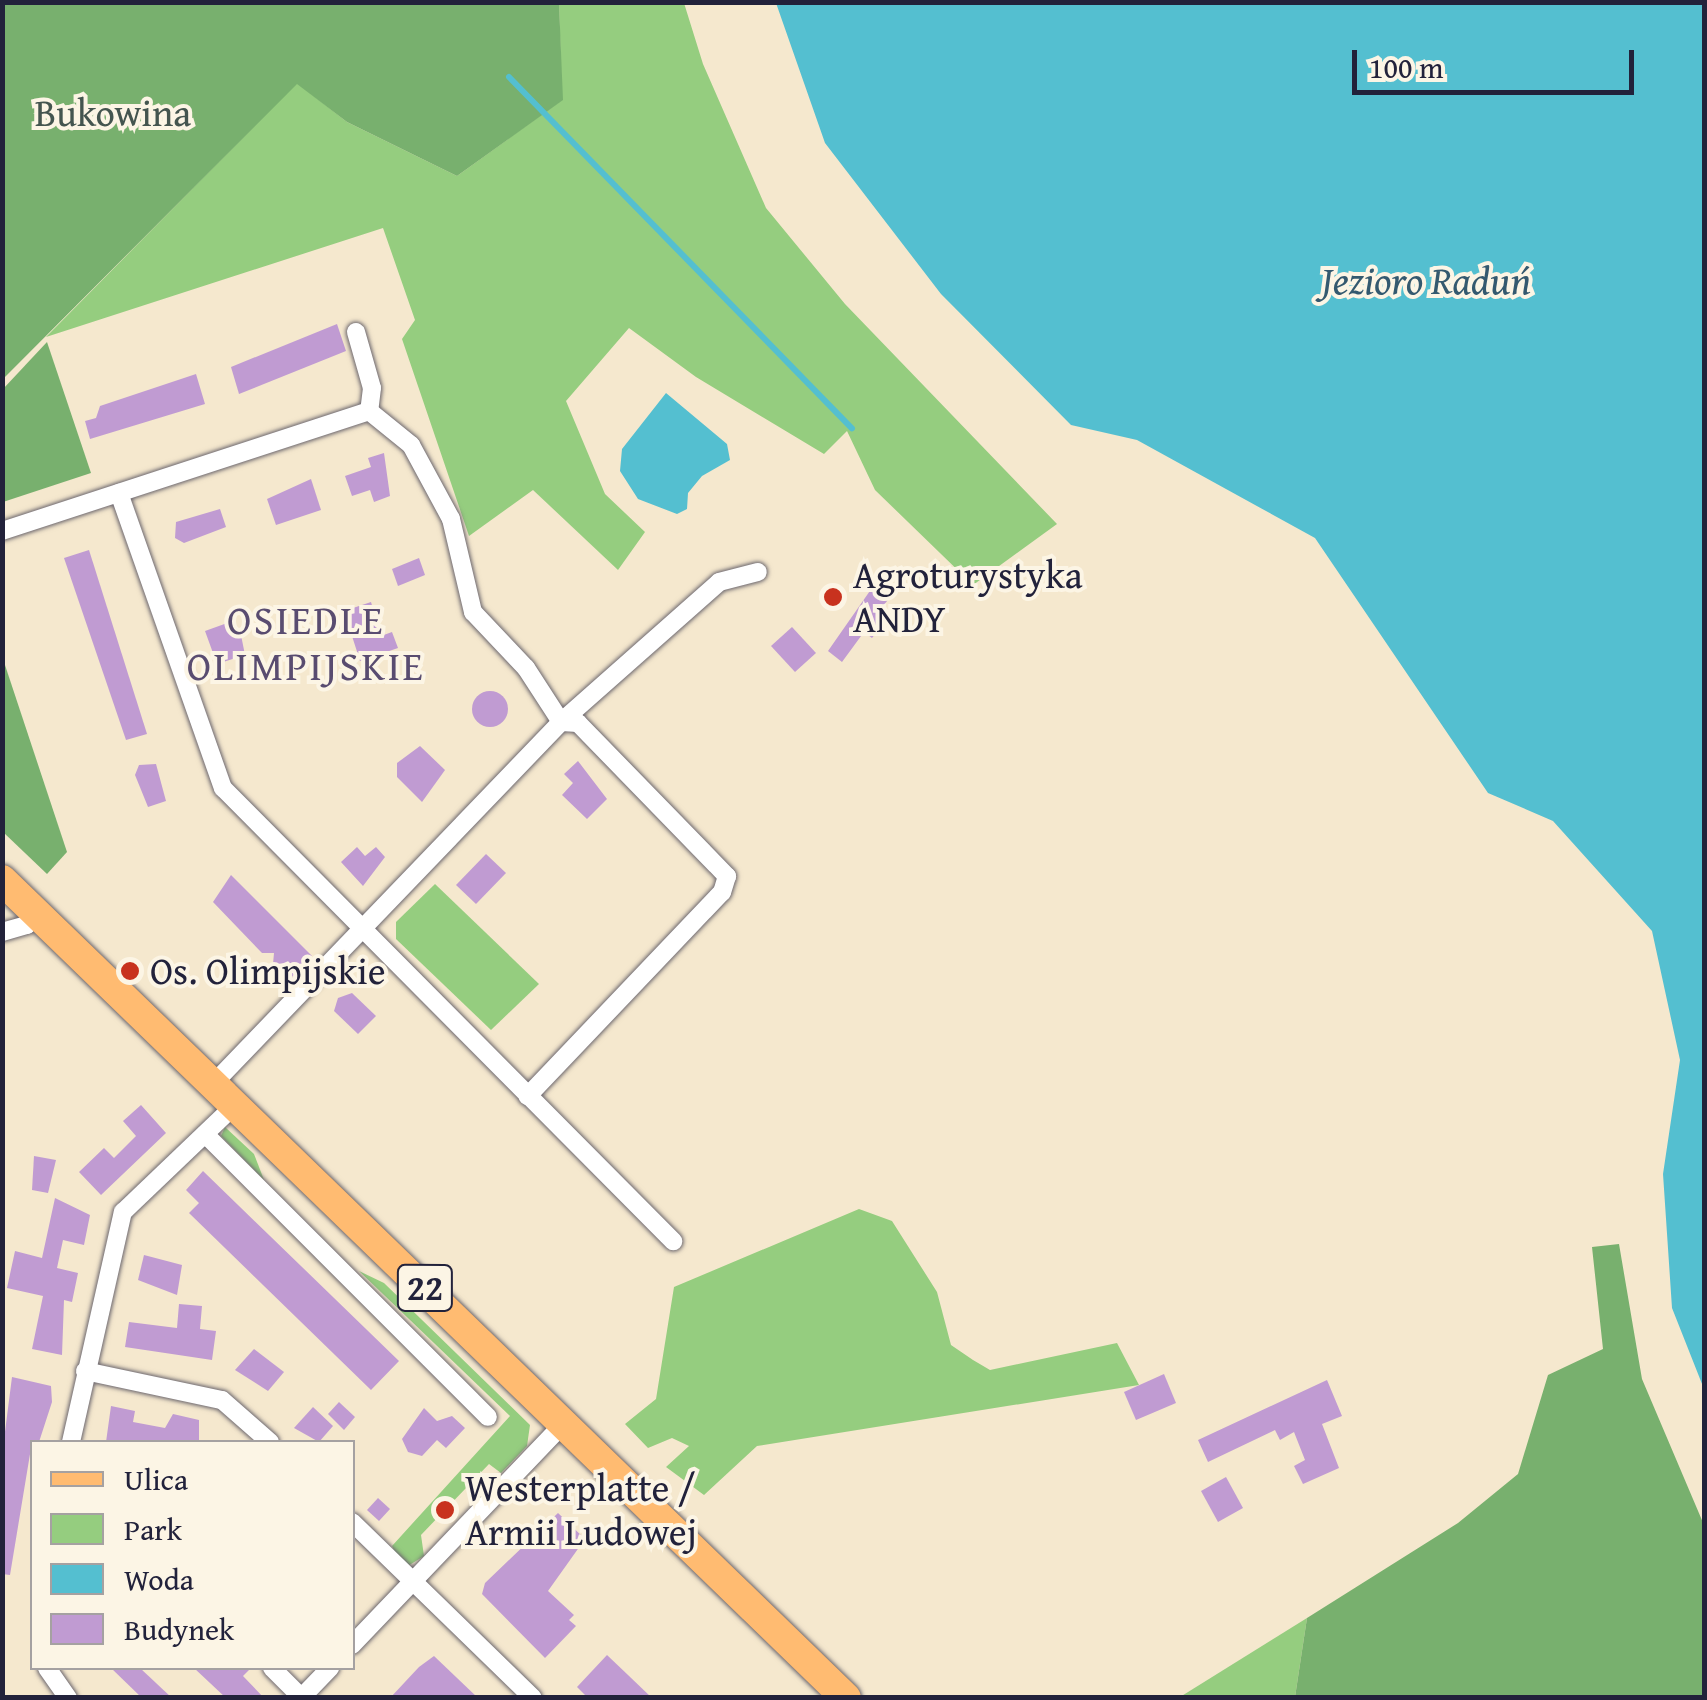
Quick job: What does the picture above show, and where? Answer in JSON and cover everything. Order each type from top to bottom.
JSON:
[{"type":"main road","name":"22","points":[[2,880],[846,1698]]},
{"type":"street","points":[[356,332],[372,388],[369,411]]},
{"type":"street","points":[[2,531],[369,411]]},
{"type":"street","points":[[369,411],[411,445],[432,476],[451,518],[464,564],[463,592],[473,612],[526,668],[562,722]]},
{"type":"street","points":[[120,493],[223,788],[359,930],[673,1241]]},
{"type":"street","points":[[71,1440],[123,1212],[205,1134],[225,1094],[359,930],[562,722],[719,582],[758,572]]},
{"type":"street","points":[[528,1096],[722,892],[727,876],[578,723],[562,722]]},
{"type":"street","points":[[2,932],[26,925],[37,914]]},
{"type":"street","points":[[205,1134],[488,1417]]},
{"type":"street","points":[[86,1372],[222,1400],[268,1440]]},
{"type":"street","points":[[355,1642],[564,1423]]},
{"type":"street","points":[[355,1525],[533,1698]]},
{"type":"street","points":[[47,1670],[68,1698]]},
{"type":"street","points":[[274,1670],[301,1697],[328,1670]]},
{"type":"green space","name":"Bukowina","points":[[3,2],[559,3],[563,100],[457,176],[347,122],[297,84],[3,379]]},
{"type":"green space","points":[[559,3],[684,3],[703,64],[766,208],[845,304],[1057,524],[973,585],[875,490],[847,431],[824,454],[696,377],[629,328],[566,401],[605,494],[645,532],[618,570],[533,490],[469,536],[402,339],[415,320],[383,228],[46,337],[297,83],[347,122],[457,176],[562,100]]},
{"type":"green space","points":[[47,342],[91,473],[3,502],[3,389]]},
{"type":"green space","points":[[2,656],[67,852],[47,874],[3,832]]},
{"type":"green space","points":[[435,884],[539,984],[491,1030],[396,939],[396,922]]},
{"type":"green space","points":[[225,1127],[254,1154],[264,1180],[221,1136]]},
{"type":"green space","points":[[859,1209],[892,1221],[937,1292],[951,1345],[973,1360],[990,1370],[1117,1343],[1139,1385],[757,1446],[704,1495],[666,1467],[689,1446],[672,1438],[648,1448],[625,1424],[656,1399],[674,1287]]},
{"type":"green space","points":[[1619,1244],[1642,1379],[1704,1525],[1704,1697],[1295,1697],[1307,1618],[1458,1523],[1518,1474],[1548,1375],[1603,1349],[1592,1247]]},
{"type":"green space","points":[[359,1271],[384,1283],[530,1425],[527,1446],[501,1473],[489,1464],[421,1535],[424,1556],[403,1569],[392,1546],[510,1416]]},
{"type":"green space","points":[[1307,1618],[1295,1697],[1180,1697]]},
{"type":"water","name":"Jezioro Raduń","points":[[776,3],[1704,3],[1704,1389],[1672,1308],[1663,1174],[1680,1060],[1652,931],[1553,821],[1488,793],[1315,538],[1137,440],[1071,425],[941,294],[825,143]]},
{"type":"water","points":[[666,393],[727,444],[730,460],[702,476],[688,493],[687,509],[677,514],[638,499],[620,471],[622,449]]},
{"type":"building","points":[[337,324],[346,351],[239,394],[231,367]]},
{"type":"building","points":[[196,374],[205,404],[90,439],[85,421],[96,418],[100,406]]},
{"type":"building","points":[[384,453],[390,496],[374,502],[370,490],[352,496],[345,476],[371,467],[368,458]]},
{"type":"building","points":[[311,479],[321,510],[276,525],[267,499]]},
{"type":"building","points":[[220,509],[226,527],[184,543],[175,538],[176,522]]},
{"type":"building","points":[[89,550],[147,734],[126,740],[64,558]]},
{"type":"building","points":[[419,558],[425,575],[398,586],[392,569]]},
{"type":"building","points":[[881,575],[898,587],[880,610],[889,617],[872,638],[864,632],[842,662],[828,651]]},
{"type":"building","points":[[371,602],[381,636],[392,632],[398,648],[360,661],[344,611]]},
{"type":"building","points":[[230,622],[233,632],[240,630],[245,655],[217,664],[205,631]]},
{"type":"building","points":[[792,627],[816,653],[795,672],[771,646]]},
{"type":"building","points":[[490,691],[502,697],[508,709],[502,721],[490,727],[478,721],[472,709],[478,697]]},
{"type":"building","points":[[420,746],[445,770],[422,802],[397,777],[397,763]]},
{"type":"building","points":[[578,761],[607,799],[587,819],[562,795],[573,783],[564,774]]},
{"type":"building","points":[[156,764],[166,801],[148,807],[135,775],[139,765]]},
{"type":"building","points":[[357,847],[365,856],[376,847],[385,857],[363,886],[341,862]]},
{"type":"building","points":[[486,854],[506,873],[476,904],[456,885]]},
{"type":"building","points":[[231,875],[312,956],[289,980],[273,964],[274,953],[262,953],[213,902]]},
{"type":"building","points":[[352,993],[376,1016],[358,1034],[334,1011],[338,998]]},
{"type":"building","points":[[141,1105],[166,1133],[101,1195],[79,1172],[104,1148],[114,1158],[136,1136],[123,1121]]},
{"type":"building","points":[[34,1156],[56,1160],[48,1193],[32,1190]]},
{"type":"building","points":[[203,1171],[399,1361],[371,1390],[189,1213],[199,1203],[186,1190]]},
{"type":"building","points":[[55,1198],[90,1215],[84,1245],[63,1240],[57,1268],[78,1273],[72,1302],[64,1300],[62,1355],[32,1349],[43,1296],[7,1288],[15,1251],[42,1258]]},
{"type":"building","points":[[144,1255],[182,1265],[177,1295],[138,1280]]},
{"type":"building","points":[[179,1304],[202,1306],[200,1329],[216,1331],[212,1360],[125,1347],[129,1322],[177,1328]]},
{"type":"building","points":[[254,1349],[284,1372],[268,1391],[235,1370]]},
{"type":"building","points":[[1164,1374],[1176,1403],[1136,1420],[1124,1392]]},
{"type":"building","points":[[12,1377],[51,1386],[52,1402],[40,1440],[30,1440],[10,1575],[2,1574],[2,1455]]},
{"type":"building","points":[[1327,1380],[1342,1416],[1322,1424],[1339,1468],[1303,1484],[1294,1466],[1305,1460],[1294,1432],[1280,1440],[1275,1430],[1208,1462],[1198,1440]]},
{"type":"building","points":[[339,1402],[355,1417],[344,1430],[328,1414]]},
{"type":"building","points":[[111,1406],[135,1411],[133,1422],[165,1428],[173,1414],[199,1420],[199,1440],[106,1440]]},
{"type":"building","points":[[313,1407],[333,1426],[321,1440],[294,1428]]},
{"type":"building","points":[[424,1408],[437,1421],[452,1416],[465,1428],[446,1448],[437,1440],[422,1456],[408,1452],[402,1439]]},
{"type":"building","points":[[1226,1477],[1243,1508],[1218,1522],[1201,1491]]},
{"type":"building","points":[[378,1498],[390,1509],[379,1521],[367,1510]]},
{"type":"building","points":[[558,1513],[585,1539],[548,1591],[574,1615],[569,1620],[576,1626],[545,1658],[482,1594],[485,1583]]},
{"type":"building","points":[[607,1655],[652,1698],[588,1698],[577,1687]]},
{"type":"building","points":[[434,1656],[478,1698],[390,1698],[419,1667]]},
{"type":"building","points":[[113,1670],[142,1670],[172,1698],[142,1698]]},
{"type":"building","points":[[196,1670],[249,1670],[243,1676],[264,1698],[226,1698]]},
{"type":"waterway","points":[[509,77],[852,428]]},
{"type":"place","name":"Agroturystyka ANDY","points":[[833,597]]},
{"type":"place","name":"Os. Olimpijskie","points":[[130,971]]},
{"type":"place","name":"Westerplatte / Armii Ludowej","points":[[445,1510]]},
{"type":"district","name":"OSIEDLE OLIMPIJSKIE","points":[[306,643]]}]
